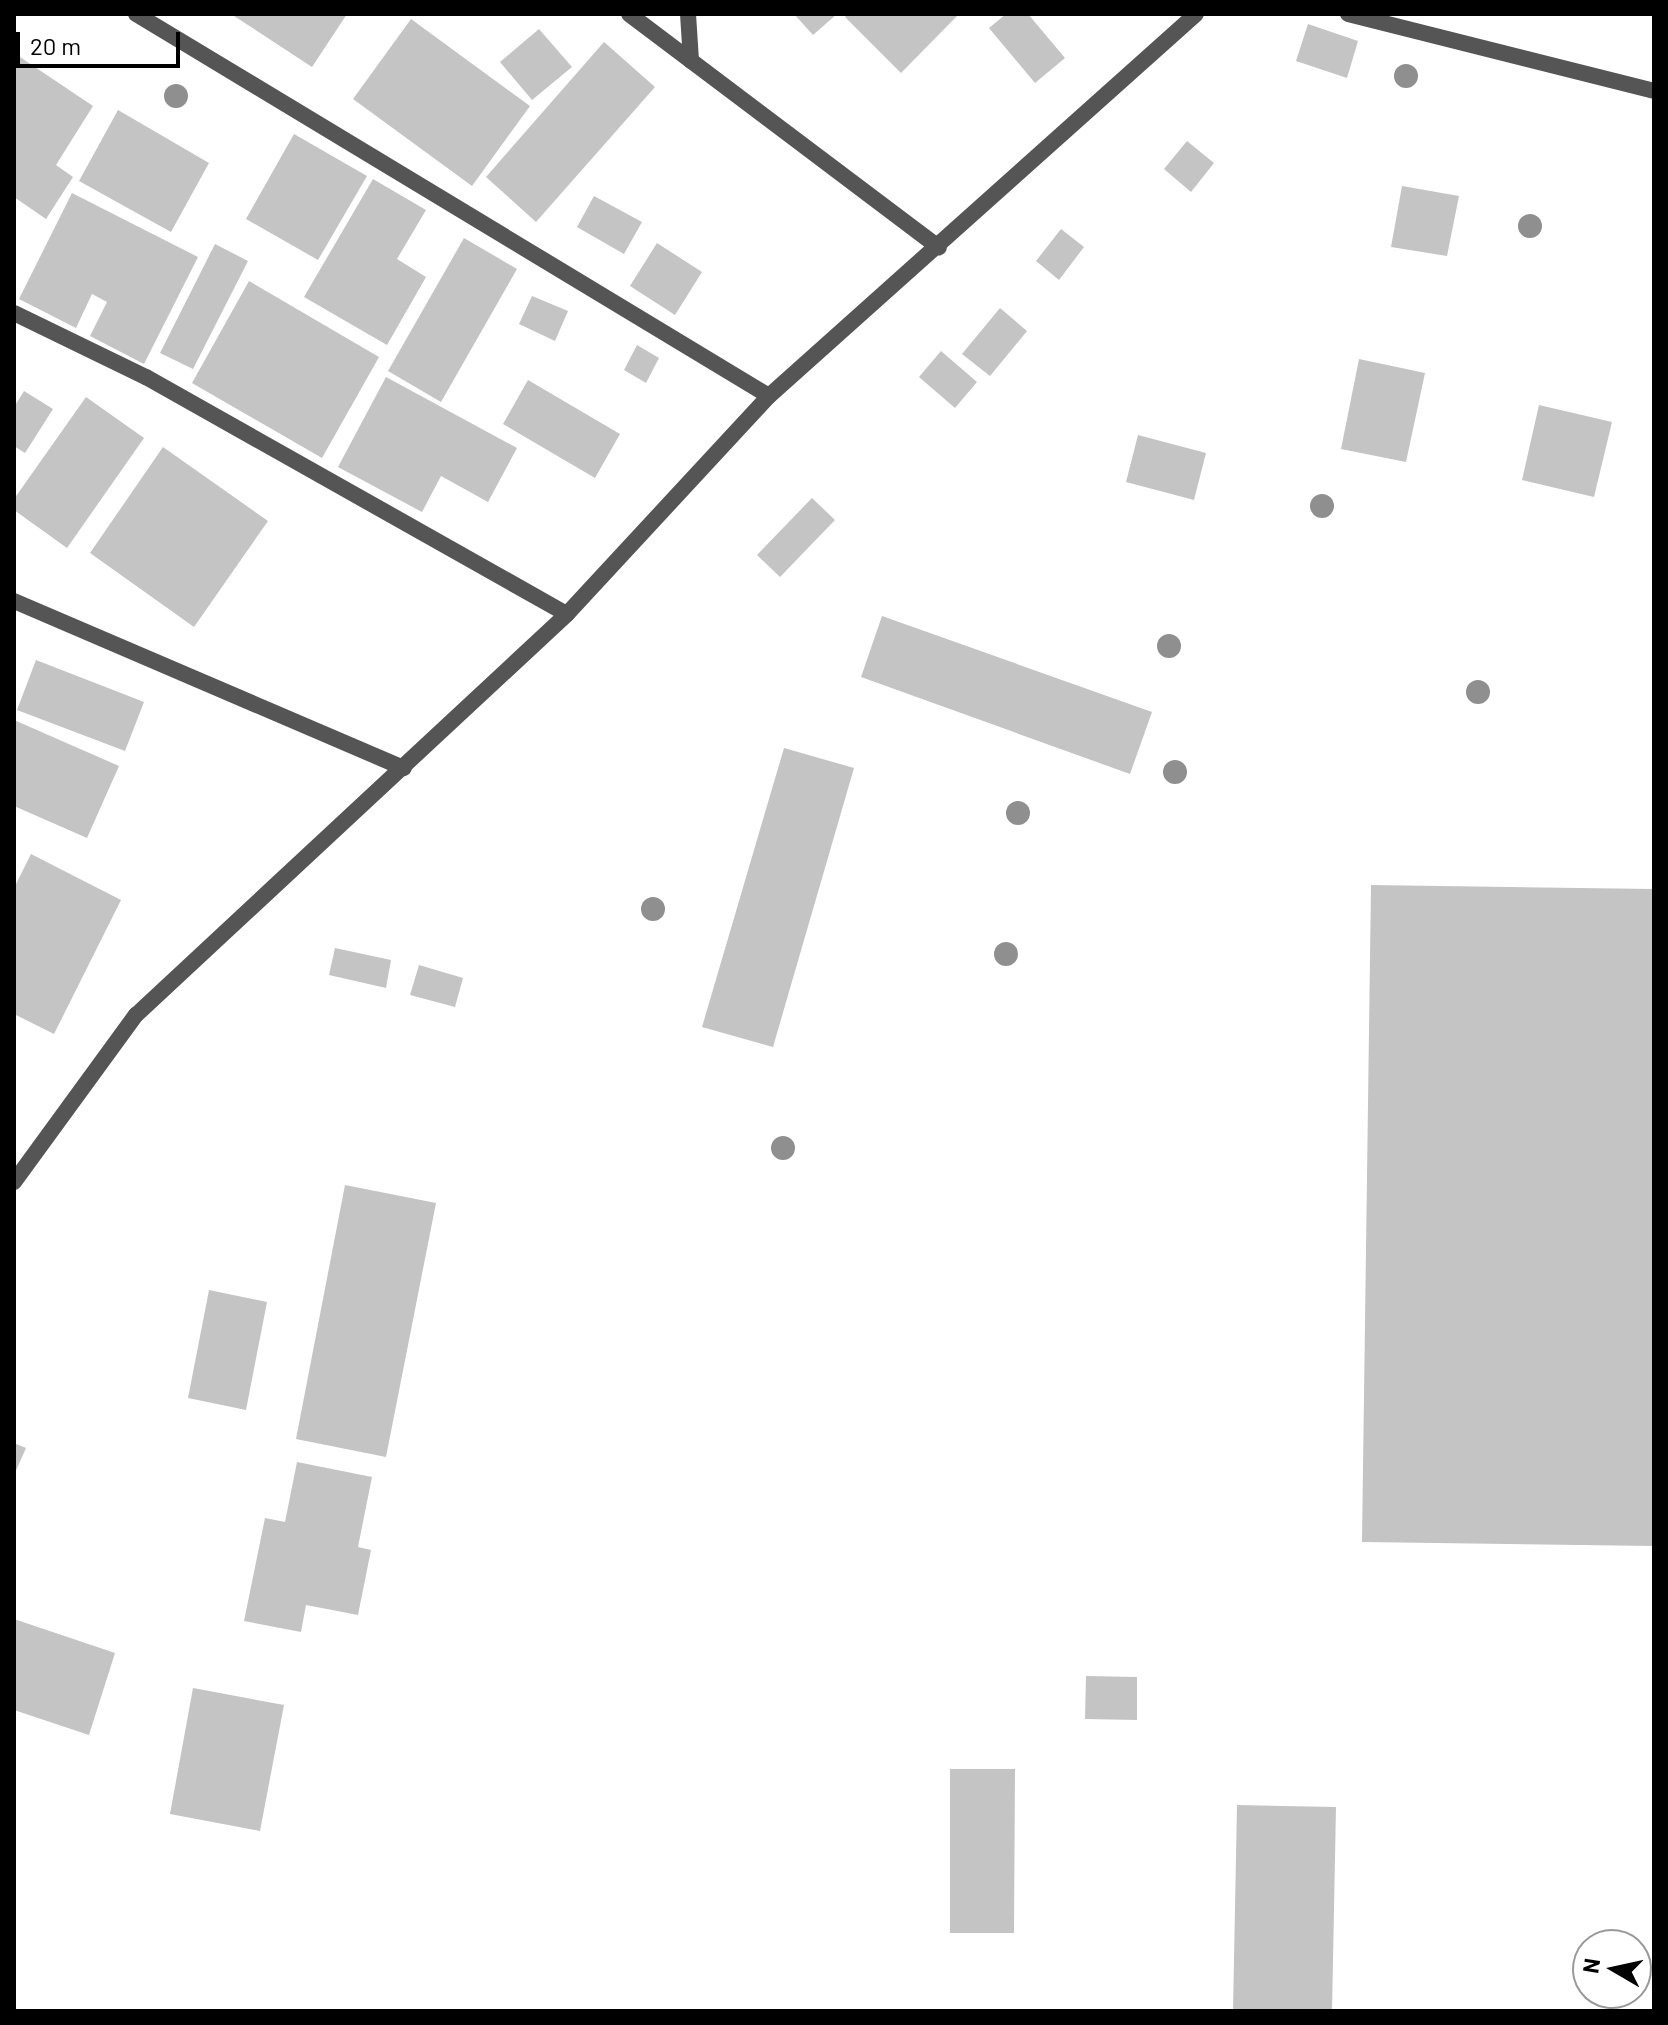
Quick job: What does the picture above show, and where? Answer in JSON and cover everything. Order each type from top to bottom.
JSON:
[{"type":"street","points":[[136,14],[769,396]]},
{"type":"street","points":[[629,14],[939,248]]},
{"type":"street","points":[[688,14],[691,61]]},
{"type":"street","points":[[14,1182],[136,1015],[567,614],[769,396],[939,248],[1196,14]]},
{"type":"street","points":[[1348,14],[1654,91]]},
{"type":"street","points":[[14,313],[146,377],[567,614]]},
{"type":"street","points":[[14,601],[404,768]]},
{"type":"building","points":[[231,14],[347,14],[312,67]]},
{"type":"building","points":[[794,14],[837,14],[813,35]]},
{"type":"building","points":[[848,14],[959,14],[901,73],[845,17]]},
{"type":"building","points":[[1006,14],[1028,14],[1065,58],[1035,83],[989,28]]},
{"type":"building","points":[[411,19],[530,106],[472,186],[353,99]]},
{"type":"building","points":[[1308,24],[1358,41],[1347,78],[1296,61]]},
{"type":"building","points":[[539,29],[572,67],[532,100],[500,62]]},
{"type":"building","points":[[604,42],[655,87],[536,222],[486,177]]},
{"type":"building","points":[[14,53],[93,106],[56,165],[73,177],[46,219],[14,197]]},
{"type":"building","points":[[118,110],[209,163],[171,232],[79,181]]},
{"type":"building","points":[[294,134],[367,176],[318,260],[246,219]]},
{"type":"building","points":[[1187,141],[1214,163],[1191,192],[1164,169]]},
{"type":"building","points":[[373,179],[426,210],[397,259],[426,277],[387,345],[304,297]]},
{"type":"building","points":[[1402,186],[1459,196],[1447,256],[1391,247]]},
{"type":"building","points":[[72,193],[198,257],[144,364],[90,336],[107,302],[92,294],[76,328],[19,299]]},
{"type":"building","points":[[594,196],[642,222],[624,254],[577,227]]},
{"type":"building","points":[[1061,229],[1084,247],[1059,280],[1036,261]]},
{"type":"building","points":[[464,238],[517,269],[441,402],[388,371]]},
{"type":"building","points":[[657,243],[702,272],[675,315],[630,286]]},
{"type":"building","points":[[215,244],[248,261],[193,369],[160,353]]},
{"type":"building","points":[[249,281],[379,357],[322,458],[192,383]]},
{"type":"building","points":[[532,296],[568,311],[555,341],[519,324]]},
{"type":"building","points":[[1000,308],[1027,331],[990,376],[962,354]]},
{"type":"building","points":[[637,345],[659,358],[646,383],[624,370]]},
{"type":"building","points":[[941,351],[977,382],[955,408],[919,377]]},
{"type":"building","points":[[1359,359],[1425,373],[1406,462],[1341,449]]},
{"type":"building","points":[[386,377],[517,448],[488,502],[441,476],[422,512],[338,467]]},
{"type":"building","points":[[528,380],[620,434],[595,478],[503,424]]},
{"type":"building","points":[[24,391],[53,409],[25,453],[14,446],[14,407]]},
{"type":"building","points":[[86,397],[144,438],[67,548],[14,510],[14,499]]},
{"type":"building","points":[[1539,405],[1612,422],[1594,497],[1522,480]]},
{"type":"building","points":[[1138,435],[1206,453],[1194,500],[1126,482]]},
{"type":"building","points":[[163,447],[268,521],[194,627],[90,553]]},
{"type":"building","points":[[812,498],[835,520],[780,577],[757,555]]},
{"type":"building","points":[[882,616],[1152,712],[1130,774],[861,677]]},
{"type":"building","points":[[36,660],[144,702],[125,751],[17,710]]},
{"type":"building","points":[[14,720],[119,766],[87,838],[14,806]]},
{"type":"building","points":[[784,748],[854,768],[773,1047],[702,1027]]},
{"type":"building","points":[[31,854],[121,900],[54,1034],[14,1014],[14,888]]},
{"type":"building","points":[[1371,885],[1654,889],[1654,1546],[1362,1542]]},
{"type":"building","points":[[335,948],[391,960],[386,988],[329,975]]},
{"type":"building","points":[[419,965],[463,978],[455,1007],[410,995]]},
{"type":"building","points":[[345,1185],[436,1203],[386,1457],[296,1439]]},
{"type":"building","points":[[209,1290],[267,1302],[246,1410],[188,1398]]},
{"type":"building","points":[[14,1443],[26,1448],[14,1475]]},
{"type":"building","points":[[297,1462],[372,1477],[358,1547],[371,1550],[358,1615],[306,1605],[301,1632],[244,1621],[265,1518],[285,1522]]},
{"type":"building","points":[[14,1619],[115,1653],[89,1735],[14,1710]]},
{"type":"building","points":[[1086,1676],[1137,1677],[1137,1720],[1085,1719]]},
{"type":"building","points":[[193,1688],[284,1705],[260,1831],[170,1814]]},
{"type":"building","points":[[950,1769],[1015,1769],[1014,1933],[950,1933]]},
{"type":"building","points":[[1237,1805],[1336,1807],[1332,2011],[1233,2011]]}]
